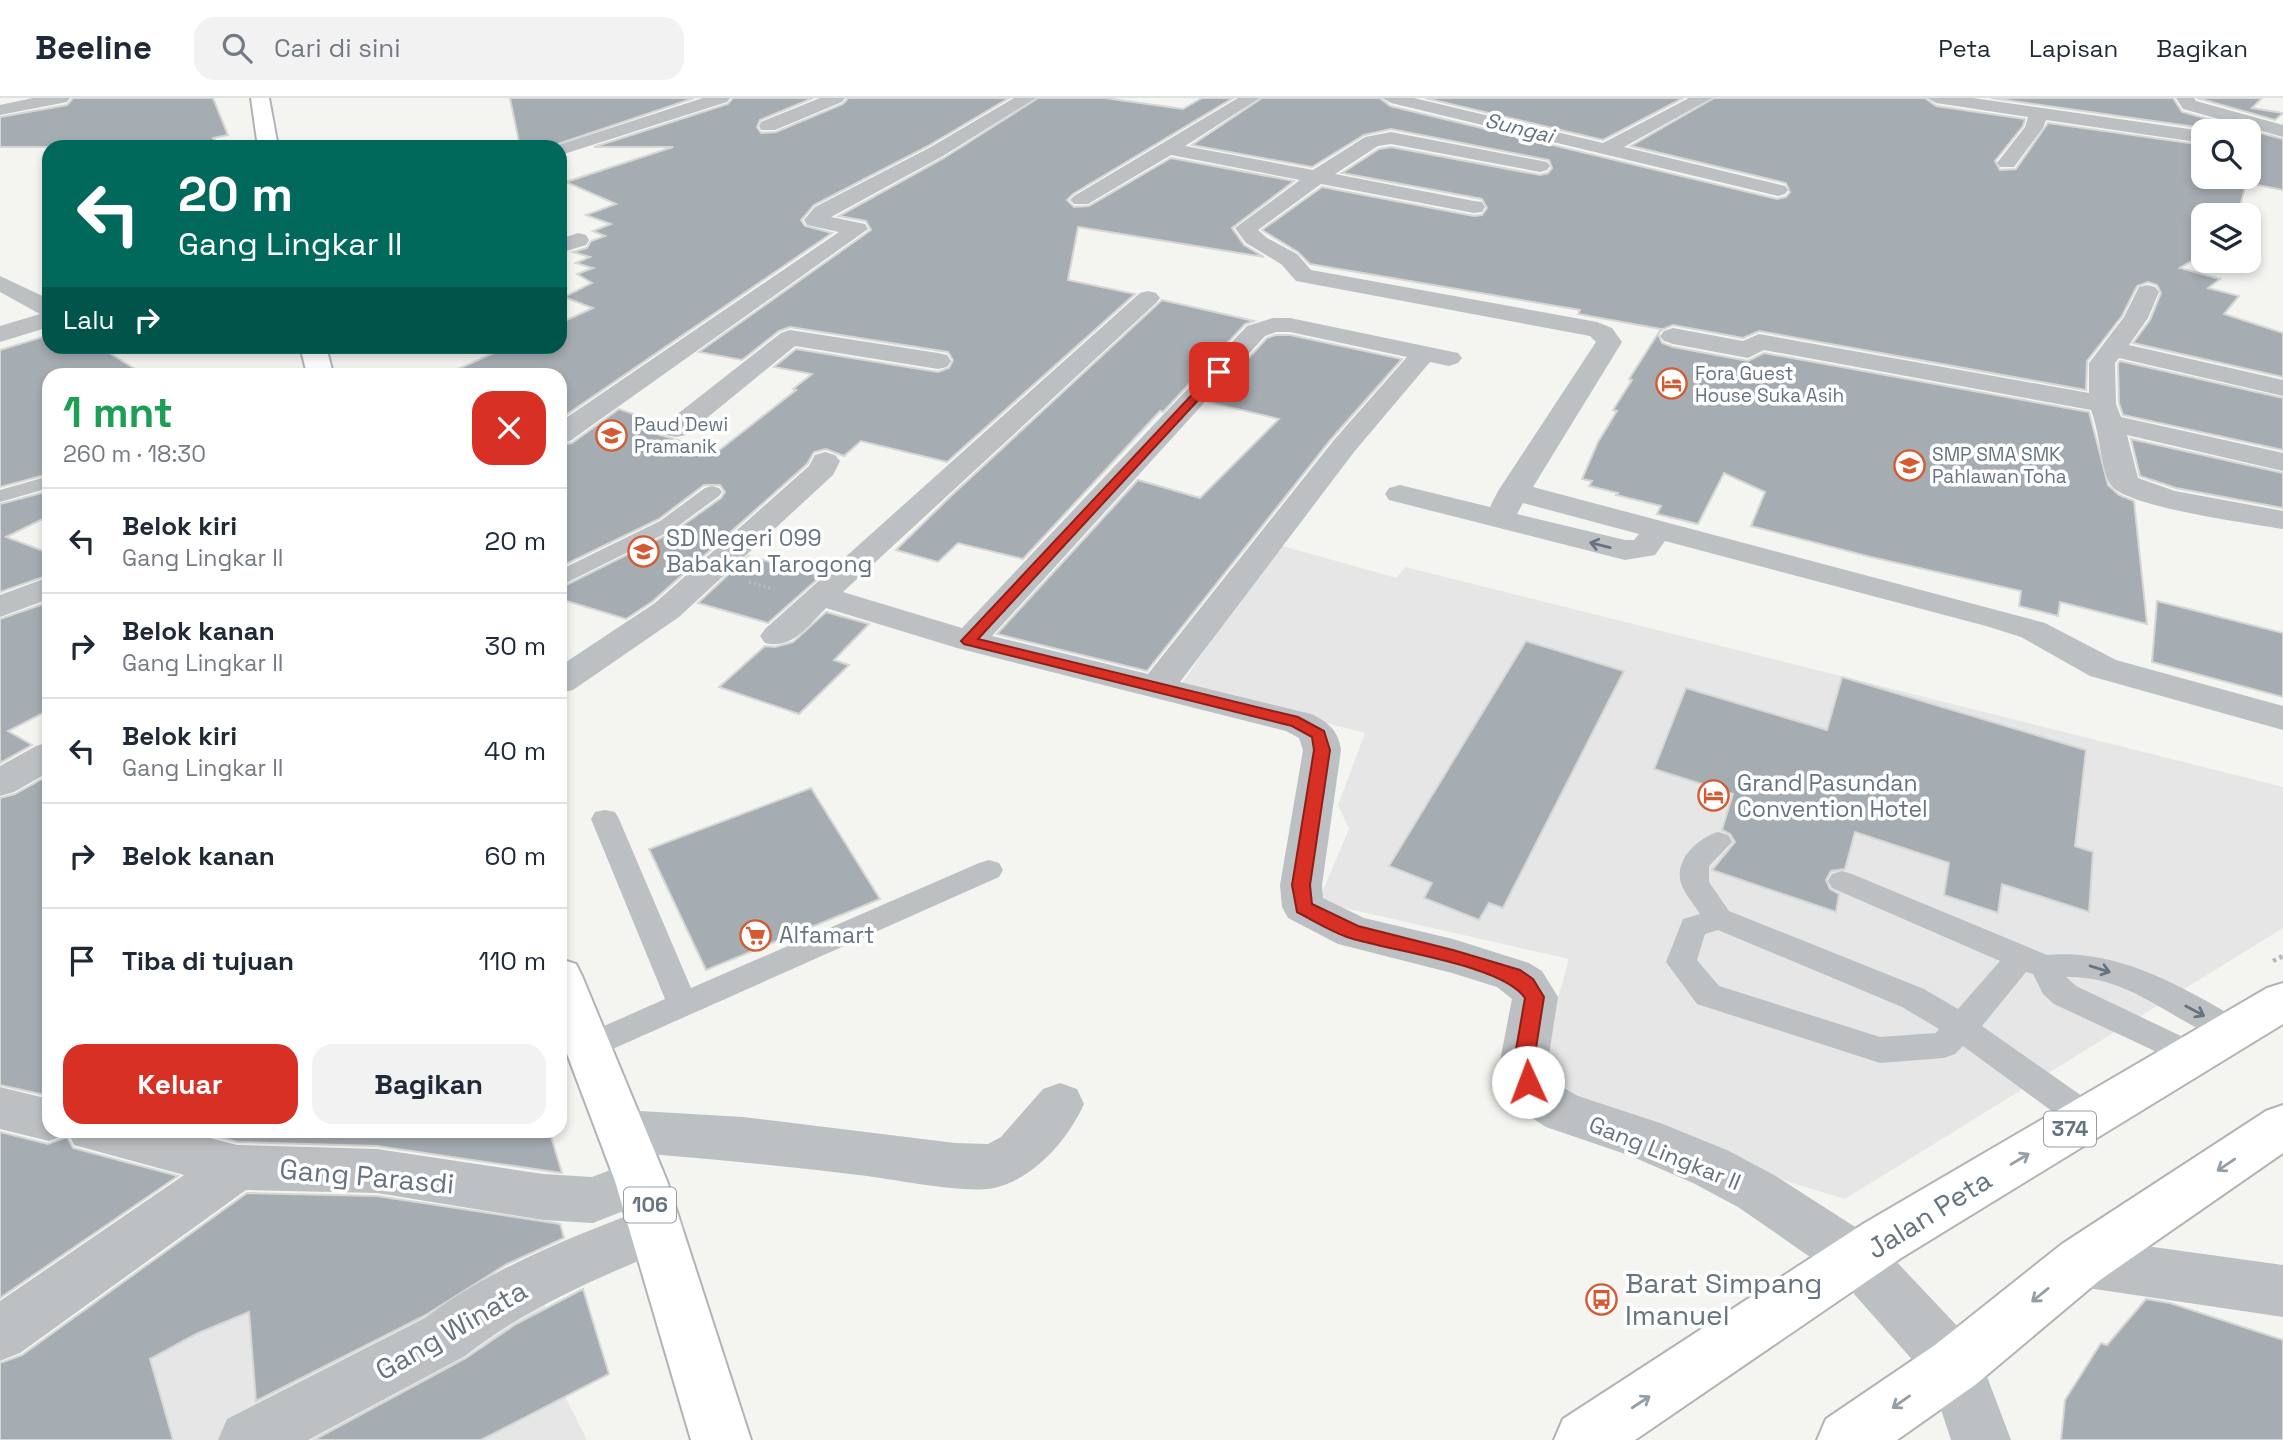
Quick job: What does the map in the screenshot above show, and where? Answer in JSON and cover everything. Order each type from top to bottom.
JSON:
[{"type":"main road","points":[[260,98],[267,140]]},
{"type":"main road","name":"106","points":[[567,994],[650,1204],[721,1440]]},
{"type":"main road","name":"Jalan Peta","points":[[1584,1440],[1858,1259],[2283,1001]]},
{"type":"main road","points":[[1847,1440],[1955,1364],[2081,1262],[2283,1126]]},
{"type":"street","points":[[0,110],[61,98]]},
{"type":"street","points":[[567,147],[721,98]]},
{"type":"street","points":[[768,126],[836,98]]},
{"type":"street","points":[[567,430],[858,229],[815,220],[824,212],[936,152],[1027,98]]},
{"type":"street","points":[[1081,200],[1251,98]]},
{"type":"street","points":[[1391,98],[1604,150],[1774,182]]},
{"type":"street","points":[[1604,150],[1703,98]]},
{"type":"street","points":[[1937,98],[2191,135]]},
{"type":"street","points":[[2185,98],[2189,105],[2283,131]]},
{"type":"street","points":[[2007,163],[2034,128],[2039,112]]},
{"type":"street","points":[[1498,519],[1513,491],[1609,342],[1606,337],[1597,330],[1300,275],[1290,260],[1255,240],[1246,228],[1372,141],[1385,138],[1539,166]]},
{"type":"street","points":[[1167,148],[1474,207]]},
{"type":"street","points":[[0,283],[42,305]]},
{"type":"street","points":[[2147,292],[2136,318],[2102,363],[2106,413],[2123,482],[2162,497],[2283,520]]},
{"type":"street","points":[[777,636],[1148,298]]},
{"type":"street","points":[[0,334],[42,321]]},
{"type":"street","points":[[969,641],[1256,331],[1273,325],[1290,326],[1436,356],[1344,446],[1157,687]]},
{"type":"street","points":[[1673,336],[1748,350],[1759,342],[2106,413],[2283,462]]},
{"type":"street","points":[[676,429],[790,338],[938,360]]},
{"type":"street","points":[[2113,349],[2283,388]]},
{"type":"street","points":[[567,677],[667,610],[822,469],[825,461]]},
{"type":"street","points":[[1513,491],[1998,619],[2033,630],[2103,668],[2283,718]]},
{"type":"street","points":[[1400,494],[1625,550],[1644,548],[1658,529]]},
{"type":"street","points":[[0,607],[42,590]]},
{"type":"street","name":"Gang Lingkar II","points":[[817,598],[969,641],[1298,722],[1319,734],[1322,750],[1301,885],[1303,907],[1353,932],[1513,975],[1526,984],[1535,997],[1524,1061],[1528,1082],[1535,1096],[1563,1112],[1645,1139],[1711,1167],[1756,1191],[1858,1259],[1955,1364]]},
{"type":"street","points":[[0,783],[42,759]]},
{"type":"street","points":[[622,1131],[743,1139],[955,1166],[992,1166],[1019,1153],[1060,1104]]},
{"type":"street","points":[[0,1108],[42,1118]]},
{"type":"street","name":"Gang Parasdi","points":[[123,1138],[237,1167],[377,1171],[543,1197],[650,1204]]},
{"type":"street","points":[[0,1334],[237,1167]]},
{"type":"street","name":"Gang Winata","points":[[248,1440],[445,1337],[466,1318],[564,1267],[650,1204]]},
{"type":"street","points":[[2081,1262],[2283,1292]]},
{"type":"street","points":[[1955,1364],[1981,1440]]},
{"type":"lane","points":[[0,496],[42,484]]},
{"type":"lane","points":[[567,575],[667,525],[712,492]]},
{"type":"lane","points":[[604,819],[683,1005]]},
{"type":"lane","points":[[1718,842],[1702,854],[1695,866],[1695,883],[1720,919],[1913,998],[1961,1028],[2087,1118]]},
{"type":"lane","points":[[588,1047],[989,870]]},
{"type":"lane","points":[[1842,881],[2033,962],[2065,963],[2104,969],[2157,991],[2232,1031]]},
{"type":"lane","points":[[1720,919],[1693,926],[1681,962],[1709,995],[1880,1050],[1944,1045],[2033,962]]},
{"type":"lane","points":[[2033,962],[2065,995],[2191,1055]]},
{"type":"path","points":[[710,571],[817,598]]},
{"type":"shaded area","points":[[1276,544],[1396,578],[1406,567],[2283,787],[2283,928],[1845,1199],[1529,1102],[1569,959],[1318,902],[1349,829],[1338,805],[1365,733],[1181,685]]},
{"type":"shaded area","points":[[163,1268],[538,1275],[566,1398],[587,1440],[0,1440],[0,1380]]},
{"type":"building","points":[[73,98],[213,98],[228,135],[213,138],[215,140],[42,140],[42,147],[0,147],[0,117],[67,105]]},
{"type":"building","points":[[510,98],[694,98],[567,141],[519,140]]},
{"type":"building","points":[[733,98],[813,98],[760,120],[757,127],[761,133],[776,132],[843,104],[848,98],[1009,98],[928,146],[814,205],[801,220],[805,226],[832,233],[567,414],[567,368],[460,368],[491,354],[567,354],[567,320],[593,308],[567,298],[567,296],[592,283],[577,274],[593,268],[576,263],[590,257],[573,252],[587,248],[591,241],[605,236],[593,231],[611,224],[586,215],[616,204],[567,182],[673,147],[594,147],[728,104]]},
{"type":"building","points":[[1038,98],[1105,98],[1183,109],[1202,98],[1233,98],[1067,200],[1074,207],[1089,206],[1171,158],[1294,181],[1232,228],[1244,245],[1264,257],[1078,227],[1068,280],[1135,294],[947,462],[861,441],[844,456],[826,449],[814,452],[807,464],[653,601],[626,619],[567,601],[567,585],[675,531],[721,498],[725,492],[720,485],[704,485],[659,519],[567,564],[567,444],[619,409],[639,416],[637,428],[717,452],[796,390],[793,389],[812,374],[774,367],[796,349],[938,372],[949,368],[953,360],[948,352],[790,327],[779,331],[742,360],[699,352],[871,230],[866,221],[839,216],[944,158]]},
{"type":"building","points":[[1262,98],[1380,98],[1390,106],[1777,199],[1786,197],[1790,192],[1786,183],[1631,146],[1714,98],[1925,98],[1936,106],[2025,119],[2023,126],[1995,161],[2000,170],[2016,169],[2048,123],[2191,143],[2191,189],[2244,189],[2241,203],[2191,203],[2191,261],[2180,268],[2220,279],[2208,288],[2239,296],[2224,314],[2283,333],[2283,377],[2133,343],[2150,320],[2161,293],[2157,285],[2148,282],[2137,286],[2122,316],[2087,361],[2086,390],[1759,331],[1743,338],[1673,325],[1658,334],[1662,343],[1673,347],[1748,361],[1764,353],[2089,412],[2108,485],[2119,495],[2134,501],[2147,624],[2060,602],[2058,616],[2019,606],[2021,591],[1751,526],[1765,492],[1724,473],[1698,524],[1657,514],[1661,506],[1589,486],[1592,481],[1582,479],[1598,442],[1617,411],[1613,410],[1632,380],[1629,379],[1661,329],[1578,314],[1580,310],[1310,264],[1298,252],[1262,230],[1322,187],[1474,216],[1482,215],[1487,208],[1482,199],[1342,173],[1379,149],[1391,147],[1540,175],[1548,173],[1552,168],[1549,160],[1391,129],[1364,135],[1312,167],[1192,145]]},
{"type":"building","points":[[1425,98],[1683,98],[1603,140]]},
{"type":"building","points":[[1991,98],[2173,98],[2182,112],[2208,119],[2191,119],[2191,126]]},
{"type":"building","points":[[2197,98],[2262,98],[2252,108],[2283,113],[2275,120]]},
{"type":"building","points":[[2261,133],[2283,139],[2283,190],[2261,186]]},
{"type":"building","points":[[1162,300],[1254,321],[1245,324],[1163,412],[1160,411],[1023,559],[958,543],[938,562],[896,550],[951,496]]},
{"type":"building","points":[[1290,335],[1402,359],[1332,438],[1147,671],[997,634],[1138,480],[1200,498],[1279,419],[1208,402],[1267,338]]},
{"type":"building","points":[[42,337],[42,354],[111,354],[133,368],[42,368],[42,476],[0,487],[0,350]]},
{"type":"building","points":[[2120,361],[2283,398],[2283,450],[2123,415],[2119,403]]},
{"type":"building","points":[[2131,439],[2283,473],[2283,508],[2176,488],[2140,476]]},
{"type":"building","points":[[42,493],[42,519],[6,537],[42,550],[42,577],[0,592],[0,504]]},
{"type":"building","points":[[748,556],[821,576],[768,623],[698,603]]},
{"type":"building","points":[[2157,601],[2283,633],[2283,697],[2152,662]]},
{"type":"building","points":[[42,604],[42,714],[8,731],[32,745],[0,763],[0,619]]},
{"type":"building","points":[[826,612],[869,624],[834,660],[849,665],[799,714],[719,687],[765,646],[775,647],[793,642]]},
{"type":"building","points":[[1526,641],[1624,671],[1503,908],[1489,903],[1479,920],[1424,898],[1432,883],[1389,866]]},
{"type":"building","points":[[1842,677],[2086,750],[2075,846],[2093,852],[2089,912],[2002,884],[1998,913],[1944,895],[1949,863],[1855,832],[1845,869],[1831,871],[1826,880],[1830,889],[1839,894],[1836,912],[1712,870],[1735,842],[1730,834],[1722,830],[1733,794],[1654,769],[1686,688],[1827,730]]},
{"type":"building","points":[[42,779],[42,1094],[0,1085],[0,798],[15,794]]},
{"type":"building","points":[[811,788],[880,899],[706,970],[649,849]]},
{"type":"building","points":[[0,1132],[48,1144],[68,1138],[73,1148],[178,1176],[0,1298]]},
{"type":"building","points":[[222,1138],[551,1138],[562,1173],[377,1146],[237,1142]]},
{"type":"building","points":[[247,1193],[377,1196],[560,1224],[564,1238],[507,1264],[424,1316],[256,1401],[249,1312],[196,1334],[150,1359],[173,1440],[0,1440],[0,1363],[22,1355]]},
{"type":"building","points":[[583,1289],[609,1374],[481,1440],[314,1440],[466,1358],[516,1324]]},
{"type":"building","points":[[2146,1299],[2170,1303],[2283,1340],[2283,1440],[2061,1440],[2065,1400],[2101,1343],[2107,1345]]},
{"type":"place","name":"Fora Guest House Suka Asih","points":[[1672,384]]},
{"type":"place","name":"Paud Dewi Pramanik","points":[[611,435]]},
{"type":"place","name":"SMP SMA SMK Pahlawan Toha","points":[[1909,465]]},
{"type":"place","name":"SD Negeri 099 Babakan Tarogong","points":[[643,551]]},
{"type":"place","name":"Grand Pasundan Convention Hotel","points":[[1714,796]]},
{"type":"place","name":"Alfamart","points":[[756,935]]},
{"type":"place","name":"Barat Simpang Imanuel","points":[[1602,1299]]},
{"type":"route","points":[[1219,372],[969,641],[1298,722],[1319,734],[1322,750],[1301,885],[1303,907],[1353,932],[1513,975],[1526,984],[1535,997],[1524,1061],[1528,1082]]},
{"type":"water label","name":"Sungai","points":[[1519,128]]}]
